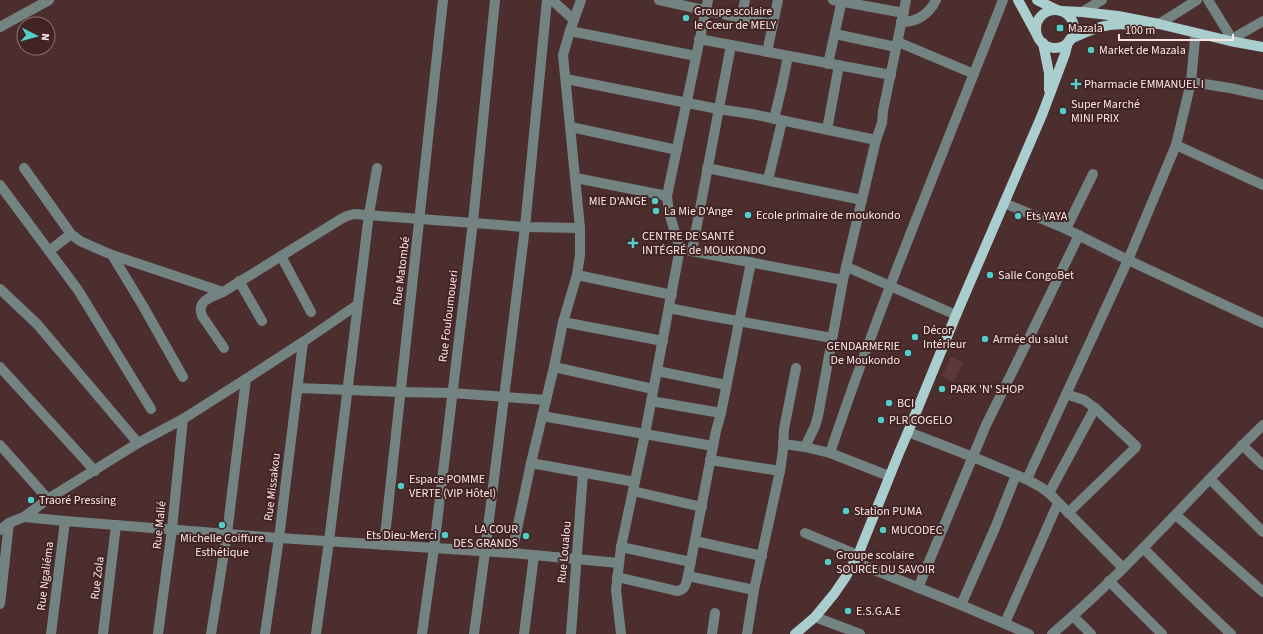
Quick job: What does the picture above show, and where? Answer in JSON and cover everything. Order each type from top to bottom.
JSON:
[{"type":"main road","points":[[1018,0],[1040,39],[1050,47],[1058,47],[1065,44],[1069,40],[1108,24],[1121,24],[1158,29],[1195,39],[1263,52]]},
{"type":"main road","points":[[795,634],[815,617],[834,594],[856,558],[956,315],[1048,100],[1073,32],[1072,23],[1069,17],[1038,0]]},
{"type":"main road","points":[[1048,100],[1049,73],[1037,24],[1039,19],[1047,12],[1082,12],[1118,16],[1263,47]]},
{"type":"street","points":[[0,27],[49,0]]},
{"type":"street","name":"Rue Matombé","points":[[384,545],[443,0]]},
{"type":"street","name":"Rue Fouloumoueri","points":[[422,634],[434,548],[472,222],[495,0]]},
{"type":"street","points":[[474,634],[525,227],[547,0]]},
{"type":"street","points":[[552,0],[574,20]]},
{"type":"street","points":[[512,553],[563,322],[578,275],[580,228],[563,55],[581,0]]},
{"type":"street","points":[[659,0],[707,5],[741,19],[773,24]]},
{"type":"street","points":[[741,19],[745,0]]},
{"type":"street","points":[[767,52],[778,0]]},
{"type":"street","points":[[805,447],[818,416],[843,280],[876,140],[882,123],[883,111],[906,0]]},
{"type":"street","points":[[828,64],[835,34],[839,1],[902,18],[916,20],[924,16],[936,0]]},
{"type":"street","points":[[830,453],[890,286],[1003,0]]},
{"type":"street","points":[[1082,12],[1102,0]]},
{"type":"street","points":[[1159,24],[1197,0]]},
{"type":"street","points":[[1208,0],[1231,40],[1263,21]]},
{"type":"street","points":[[620,634],[616,590],[621,547],[654,389],[680,248],[669,213],[667,196],[707,5]]},
{"type":"street","points":[[570,31],[696,56]]},
{"type":"street","points":[[835,34],[897,44],[974,74]]},
{"type":"street","points":[[699,39],[891,75]]},
{"type":"street","points":[[1027,479],[1128,260],[1176,145],[1191,82],[1195,39]]},
{"type":"street","points":[[692,251],[731,45]]},
{"type":"street","points":[[768,180],[788,56]]},
{"type":"street","points":[[827,130],[839,65]]},
{"type":"street","points":[[566,79],[718,109],[752,114],[876,140]]},
{"type":"street","points":[[1191,82],[1263,95]]},
{"type":"street","points":[[571,127],[677,150]]},
{"type":"street","points":[[1176,145],[1263,185]]},
{"type":"street","points":[[24,168],[71,234],[80,241],[112,255],[223,292]]},
{"type":"street","points":[[316,634],[329,541],[357,305],[369,214],[377,168]]},
{"type":"street","points":[[707,168],[862,200]]},
{"type":"street","points":[[1066,229],[1093,174]]},
{"type":"street","points":[[576,178],[667,196]]},
{"type":"street","points":[[0,185],[78,290],[151,409]]},
{"type":"street","points":[[1004,203],[1079,235],[1128,260],[1263,323]]},
{"type":"street","points":[[224,348],[202,316],[200,311],[201,304],[347,216],[354,214],[369,214],[525,227],[580,228]]},
{"type":"street","points":[[49,251],[71,234]]},
{"type":"street","points":[[918,588],[986,425],[1079,235]]},
{"type":"street","points":[[680,248],[843,280]]},
{"type":"street","points":[[112,255],[183,377]]},
{"type":"street","points":[[281,256],[311,312]]},
{"type":"street","points":[[617,578],[677,590],[685,588],[751,262]]},
{"type":"street","points":[[847,267],[956,315]]},
{"type":"street","points":[[578,275],[672,295]]},
{"type":"street","points":[[239,281],[262,321]]},
{"type":"street","points":[[0,289],[36,324],[138,443]]},
{"type":"street","points":[[0,604],[3,526],[24,516],[48,499],[138,443],[183,419],[303,342],[357,305]]},
{"type":"street","points":[[669,308],[832,338]]},
{"type":"street","points":[[563,322],[663,342]]},
{"type":"street","name":"Rue Missakou","points":[[265,634],[279,538],[303,342]]},
{"type":"street","points":[[0,367],[95,471]]},
{"type":"street","points":[[554,367],[654,389]]},
{"type":"street","points":[[747,634],[754,590],[780,471],[784,429],[796,368]]},
{"type":"street","points":[[657,371],[726,384]]},
{"type":"street","points":[[212,634],[246,379]]},
{"type":"street","points":[[298,388],[452,393],[546,400]]},
{"type":"street","points":[[1066,394],[1084,400],[1095,408],[1135,445],[1135,448],[1068,513]]},
{"type":"street","points":[[651,401],[721,413]]},
{"type":"street","points":[[1048,493],[1095,408]]},
{"type":"street","points":[[542,416],[713,446]]},
{"type":"street","name":"Rue Malié","points":[[158,634],[172,529],[183,419]]},
{"type":"street","points":[[1052,634],[1123,568],[1263,425]]},
{"type":"street","points":[[908,432],[1027,479],[1048,493],[1123,568]]},
{"type":"street","points":[[783,444],[830,453],[889,476]]},
{"type":"street","points":[[0,445],[48,499]]},
{"type":"street","points":[[1242,446],[1263,465]]},
{"type":"street","points":[[710,460],[780,471]]},
{"type":"street","points":[[531,463],[584,473],[702,507]]},
{"type":"street","name":"Rue Loualou","points":[[571,634],[584,473]]},
{"type":"street","points":[[961,605],[1016,475]]},
{"type":"street","points":[[1210,479],[1263,532]]},
{"type":"street","points":[[1005,623],[1058,503]]},
{"type":"street","points":[[1176,515],[1263,592]]},
{"type":"street","points":[[24,516],[65,521],[226,534],[512,553],[619,563]]},
{"type":"street","name":"Rue Ngaliéma","points":[[51,634],[65,521]]},
{"type":"street","name":"Rue Zola","points":[[103,634],[116,525]]},
{"type":"street","points":[[805,533],[918,588],[1029,634]]},
{"type":"street","points":[[695,541],[762,556]]},
{"type":"street","points":[[621,547],[691,562]]},
{"type":"street","points":[[1143,548],[1231,634]]},
{"type":"street","points":[[524,634],[534,555]]},
{"type":"street","points":[[688,576],[754,590]]},
{"type":"street","points":[[1109,581],[1162,634]]},
{"type":"street","points":[[712,634],[715,613]]},
{"type":"street","points":[[1073,616],[1091,634]]},
{"type":"street","points":[[815,617],[860,634]]},
{"type":"shaded area","points":[[951,357],[963,363],[954,382],[942,376]]},
{"type":"place","name":"Groupe scolaire le Cœur de MELY","points":[[686,18]]},
{"type":"place","name":"Mazala","points":[[1060,28]]},
{"type":"place","name":"Market de Mazala","points":[[1091,50]]},
{"type":"place","name":"Pharmacie EMMANUEL I","points":[[1076,84]]},
{"type":"place","name":"Super Marché MINI PRIX","points":[[1063,111]]},
{"type":"place","name":"MIE D'ANGE","points":[[655,201]]},
{"type":"place","name":"La Mie D'Ange","points":[[656,211]]},
{"type":"place","name":"Ecole primaire de moukondo","points":[[748,215]]},
{"type":"place","name":"Ets YAYA","points":[[1018,216]]},
{"type":"place","name":"CENTRE DE SANTÉ INTÉGRÉ de MOUKONDO","points":[[633,243]]},
{"type":"place","name":"Salle CongoBet","points":[[990,275]]},
{"type":"place","name":"Décor Intérieur","points":[[915,337]]},
{"type":"place","name":"Armée du salut","points":[[985,339]]},
{"type":"place","name":"GENDARMERIE De Moukondo","points":[[908,353]]},
{"type":"place","name":"PARK 'N' SHOP","points":[[942,389]]},
{"type":"place","name":"BCI","points":[[889,403]]},
{"type":"place","name":"PLR COGELO","points":[[881,420]]},
{"type":"place","name":"Espace POMME VERTE (VIP Hôtel)","points":[[401,486]]},
{"type":"place","name":"Traoré Pressing","points":[[31,500]]},
{"type":"place","name":"Station PUMA","points":[[846,511]]},
{"type":"place","name":"Michelle Coiffure Esthétique","points":[[222,525]]},
{"type":"place","name":"MUCODEC","points":[[883,530]]},
{"type":"place","name":"Ets Dieu-Merci","points":[[445,535]]},
{"type":"place","name":"LA COUR DES GRANDS","points":[[526,536]]},
{"type":"place","name":"Groupe scolaire SOURCE DU SAVOIR","points":[[828,562]]},
{"type":"place","name":"E.S.G.A.E","points":[[848,611]]}]
